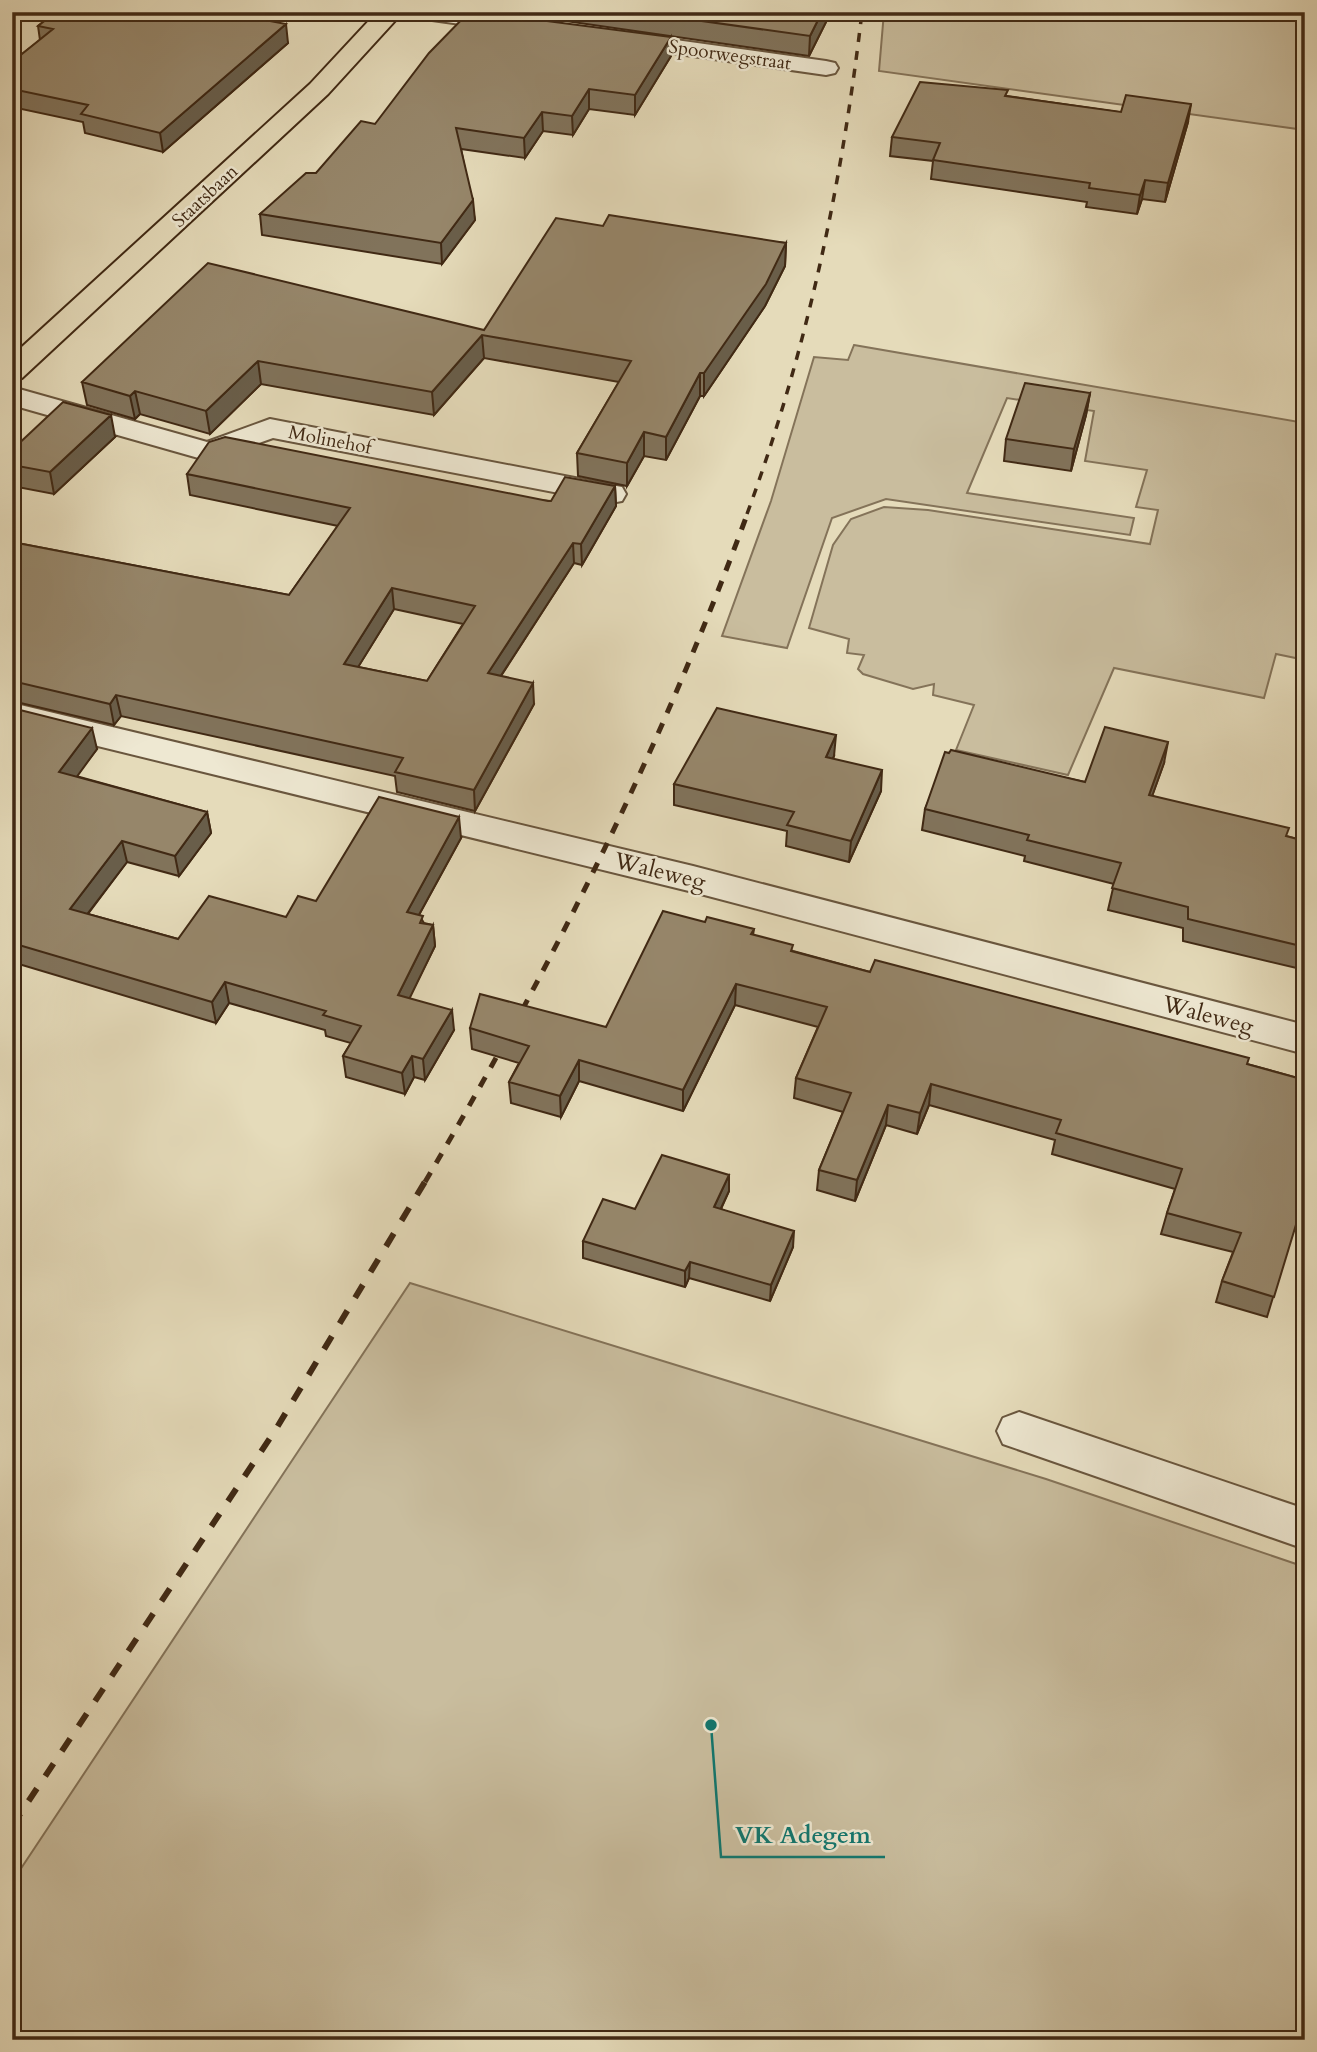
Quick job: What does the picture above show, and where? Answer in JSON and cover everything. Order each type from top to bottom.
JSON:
[{"type":"main road","name":"Staatsbaan","points":[[12,372],[319,89],[391,12]]},
{"type":"street","points":[[425,12],[543,29]]},
{"type":"street","name":"Spoorwegstraat","points":[[597,36],[826,68]]},
{"type":"street","name":"Molinehof","points":[[12,396],[209,452],[270,428],[614,495]]},
{"type":"street","name":"Waleweg","points":[[12,714],[680,876],[1305,1040]]},
{"type":"street","points":[[1019,1431],[1305,1529]]},
{"type":"shaded area","points":[[884,12],[1305,12],[1305,130],[879,71]]},
{"type":"shaded area","points":[[854,345],[1305,423],[1305,660],[1276,654],[1264,698],[1114,668],[1068,775],[956,750],[974,705],[933,695],[934,684],[913,689],[863,674],[858,669],[864,655],[847,653],[849,639],[809,628],[833,545],[851,519],[884,507],[928,510],[1150,544],[1158,510],[1136,507],[1147,470],[1085,461],[1094,411],[1007,398],[967,493],[1134,518],[1130,535],[886,499],[832,518],[787,648],[722,636],[771,501],[814,357],[848,360]]},
{"type":"shaded area","points":[[410,1283],[1046,1479],[1305,1567],[1305,2040],[12,2040],[12,1882]]},
{"type":"building","points":[[56,12],[267,12],[260,19],[286,24],[160,133],[81,114],[88,105],[12,89],[12,62],[53,29],[38,26]]},
{"type":"building","points":[[469,12],[671,37],[635,95],[589,89],[572,116],[542,112],[524,138],[456,128],[473,200],[441,243],[260,214],[306,173],[316,173],[361,121],[375,124],[429,53]]},
{"type":"building","points":[[637,12],[822,12],[810,36]]},
{"type":"building","points":[[920,82],[1008,90],[1005,96],[1121,112],[1126,95],[1191,104],[1168,183],[1145,180],[1140,195],[1089,188],[1090,183],[933,160],[940,143],[892,137]]},
{"type":"building","points":[[609,215],[786,243],[766,284],[704,373],[700,373],[666,437],[644,432],[627,463],[577,453],[631,361],[482,335],[432,392],[258,361],[206,411],[135,391],[130,396],[82,382],[208,263],[484,330],[556,218],[603,226]]},
{"type":"building","points":[[1025,383],[1090,393],[1074,449],[1006,439]]},
{"type":"building","points":[[63,402],[111,415],[50,472],[12,465],[12,450]]},
{"type":"building","points":[[225,437],[548,501],[551,501],[565,477],[615,486],[581,544],[573,543],[488,673],[533,683],[474,790],[395,772],[403,758],[116,695],[110,704],[12,681],[12,542],[289,595],[350,508],[187,474],[209,442]],"holes":[[[392,588],[475,606],[427,681],[344,664]]]},
{"type":"building","points":[[12,708],[92,728],[59,772],[207,812],[175,856],[122,841],[70,909],[178,939],[209,896],[286,917],[298,896],[316,901],[379,797],[459,817],[407,912],[423,916],[420,923],[433,925],[398,995],[452,1010],[423,1059],[412,1056],[402,1073],[343,1056],[361,1026],[323,1015],[326,1011],[225,982],[212,1002],[12,943]]},
{"type":"building","points":[[717,708],[836,735],[826,757],[882,770],[851,841],[787,825],[794,812],[674,784]]},
{"type":"building","points":[[1105,727],[1168,742],[1149,795],[1289,828],[1286,836],[1305,841],[1305,947],[1188,919],[1188,907],[1112,888],[1121,863],[1027,840],[1029,835],[925,809],[945,752],[949,753],[951,750],[1085,782]]},
{"type":"building","points":[[663,911],[705,922],[707,917],[754,929],[751,934],[793,945],[791,951],[870,972],[875,960],[1249,1058],[1247,1064],[1305,1080],[1305,1195],[1274,1297],[1222,1281],[1241,1233],[1167,1213],[1182,1169],[1056,1133],[1061,1120],[931,1084],[920,1113],[888,1105],[857,1180],[819,1170],[851,1093],[796,1078],[827,1007],[736,984],[683,1090],[579,1060],[560,1096],[509,1082],[529,1046],[470,1028],[480,994],[606,1027]]},
{"type":"building","points":[[662,1155],[729,1175],[714,1207],[794,1231],[771,1285],[690,1262],[685,1271],[583,1241],[603,1199],[635,1209]]},
{"type":"railway","points":[[747,514],[787,391],[820,266],[844,140],[862,12]]},
{"type":"railway","points":[[425,1182],[517,1020],[602,854],[679,685],[748,512]]},
{"type":"railway","points":[[12,1826],[276,1429],[426,1180]]},
{"type":"place","name":"VK Adegem","points":[[711,1725]]}]
